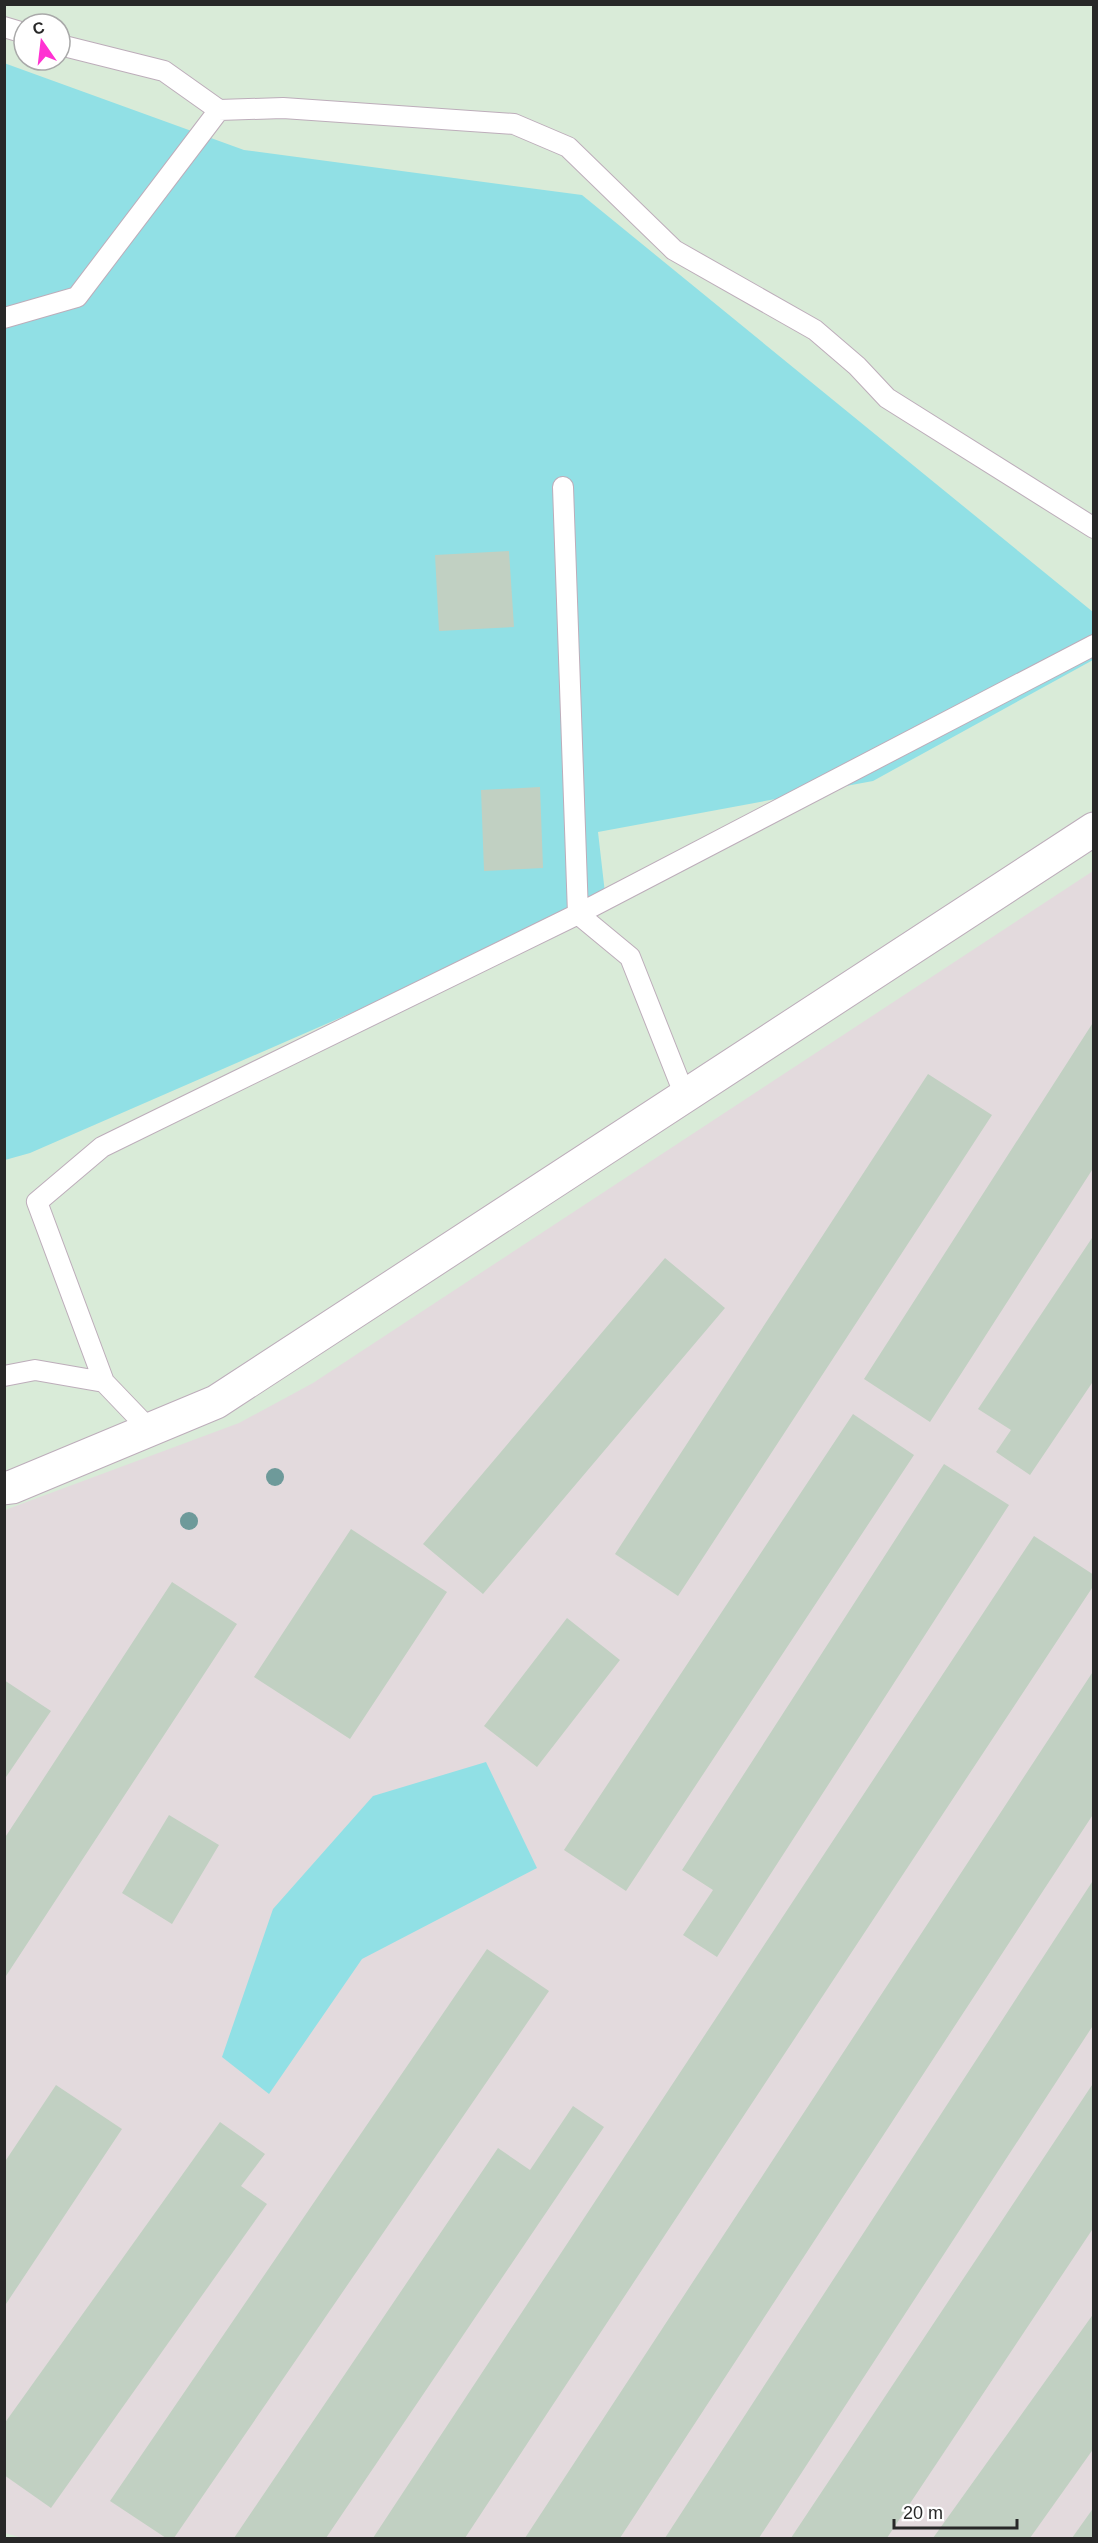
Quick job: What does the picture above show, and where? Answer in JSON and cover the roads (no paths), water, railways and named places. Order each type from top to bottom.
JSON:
[{"type":"street","points":[[4,1488],[12,1487],[216,1402],[1094,829]]},
{"type":"lane","points":[[72,48],[164,71],[219,110],[283,108],[514,124],[568,147],[675,250],[815,330],[857,366],[887,398],[1094,528]]},
{"type":"lane","points":[[4,318],[77,297],[219,110]]},
{"type":"lane","points":[[563,487],[578,914],[630,957],[685,1096]]},
{"type":"lane","points":[[150,1430],[104,1382],[37,1202],[102,1147],[578,914],[1094,645]]},
{"type":"lane","points":[[4,1376],[35,1370],[104,1382]]}]
